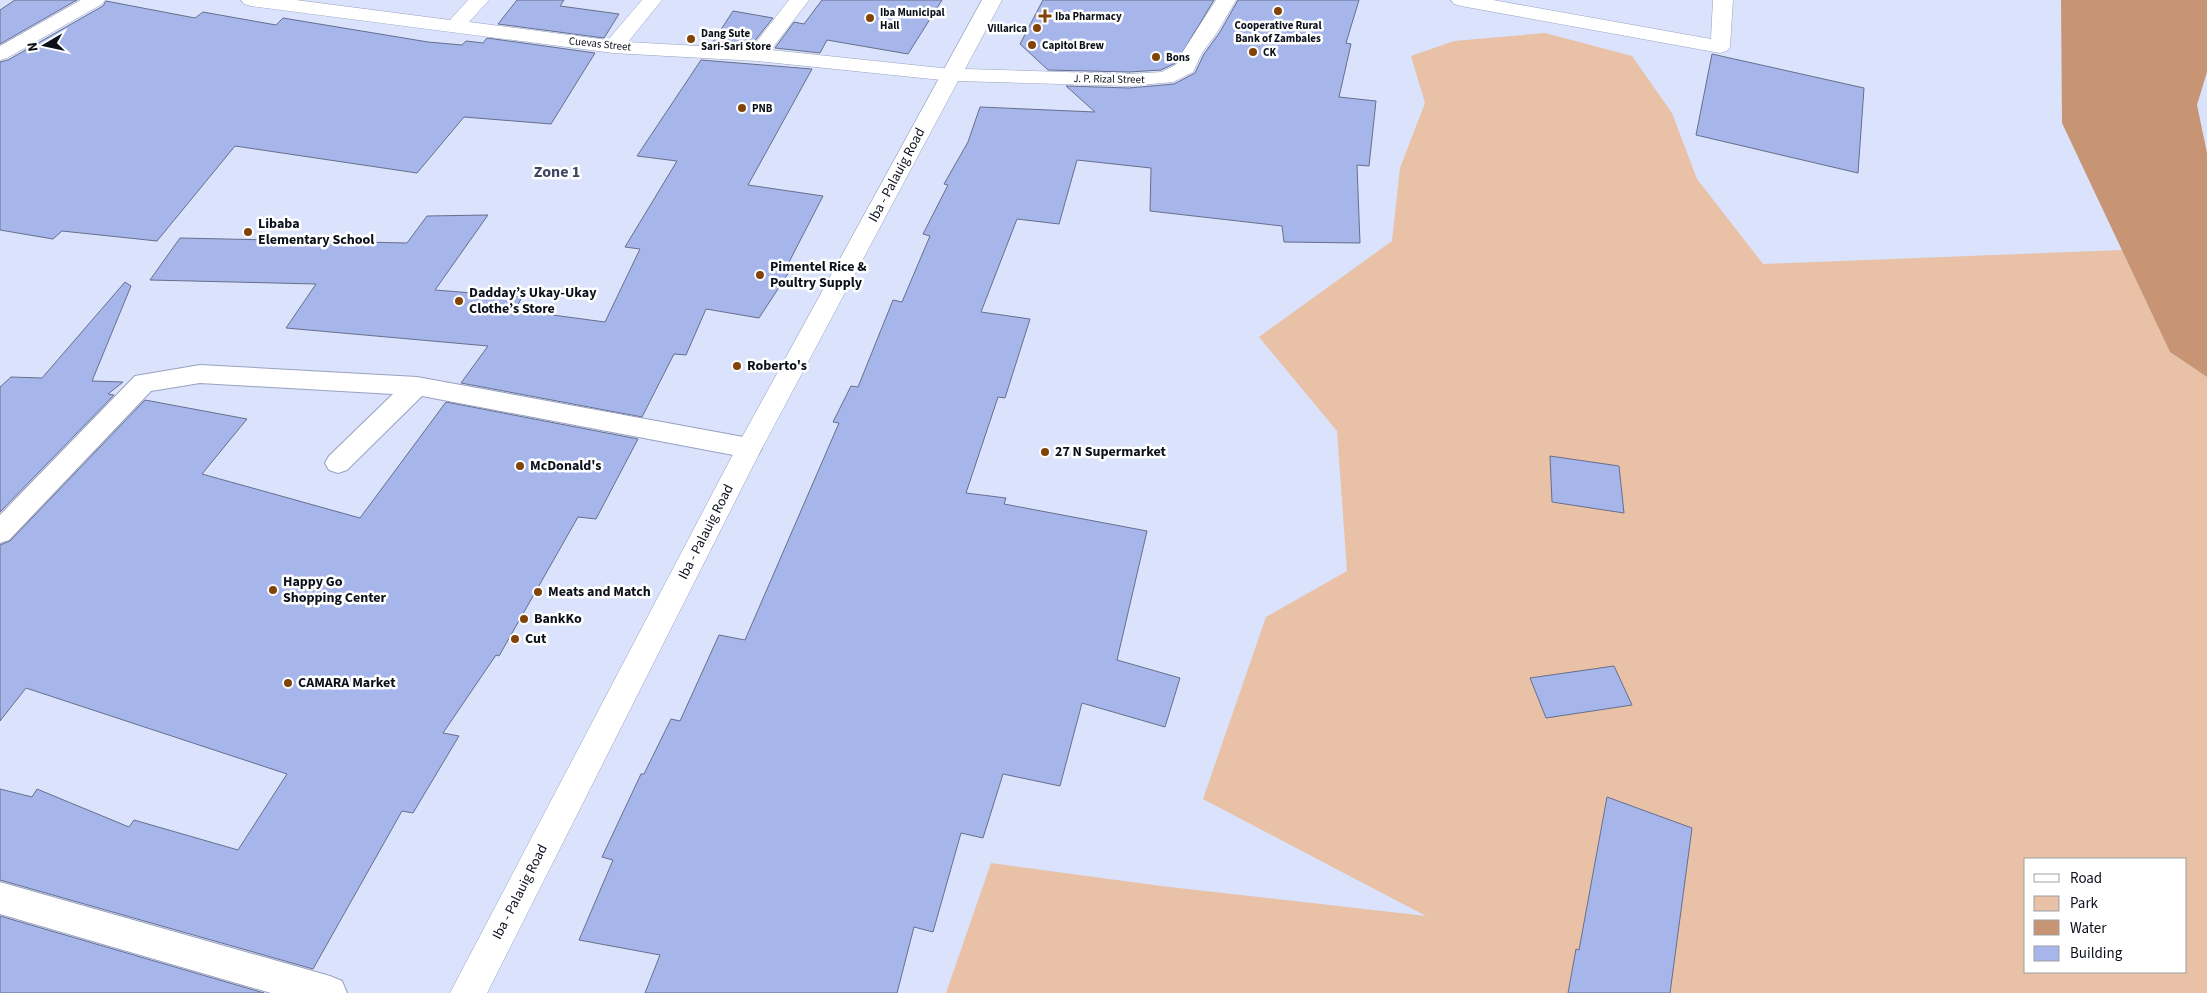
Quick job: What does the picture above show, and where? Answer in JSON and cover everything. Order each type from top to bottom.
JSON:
[{"type":"street","points":[[0,54],[95,0]]},
{"type":"street","name":"Cuevas Street","points":[[251,0],[613,47],[757,55],[951,75]]},
{"type":"street","points":[[454,27],[479,0]]},
{"type":"street","points":[[613,47],[652,0]]},
{"type":"street","points":[[757,55],[799,0]]},
{"type":"street","name":"Iba - Palauig Road","points":[[468,993],[749,448],[992,0]]},
{"type":"street","name":"J. P. Rizal Street","points":[[951,75],[1129,80],[1166,78],[1186,68],[1192,53],[1208,31],[1226,0]]},
{"type":"street","points":[[1461,0],[1720,47],[1722,0]]},
{"type":"lane","points":[[0,532],[144,383],[200,374],[417,386],[749,448]]},
{"type":"lane","points":[[338,463],[417,386]]},
{"type":"lane","points":[[0,898],[330,993]]},
{"type":"green space","points":[[1545,33],[1632,56],[1672,113],[1697,179],[1763,264],[2122,250],[2170,352],[2207,377],[2207,993],[946,993],[991,863],[1161,886],[1426,916],[1203,799],[1266,617],[1347,571],[1337,431],[1259,337],[1392,241],[1400,168],[1425,103],[1411,56],[1454,41]]},
{"type":"water","points":[[2061,0],[2207,0],[2207,72],[2197,105],[2207,153],[2207,377],[2170,352],[2062,123]]},
{"type":"building","points":[[15,0],[77,0],[0,44],[0,10]]},
{"type":"building","points":[[517,0],[564,0],[560,6],[619,14],[604,38],[498,24]]},
{"type":"building","name":"Iba Municipal Hall","points":[[822,0],[942,0],[908,54],[827,40],[820,53],[775,48],[794,22],[804,24]]},
{"type":"building","points":[[1043,0],[1214,0],[1176,63],[1161,70],[1129,72],[1048,70],[1020,44]]},
{"type":"building","points":[[1238,0],[1359,0],[1346,43],[1351,44],[1339,97],[1376,101],[1369,166],[1357,165],[1360,243],[1284,242],[1282,226],[1150,211],[1151,168],[1077,160],[1059,224],[1017,219],[981,312],[1030,319],[1005,398],[998,397],[966,493],[1006,498],[1004,504],[1147,531],[1117,660],[1180,678],[1165,727],[1082,703],[1060,786],[1003,774],[983,838],[961,833],[933,932],[914,927],[897,993],[645,993],[660,955],[579,940],[613,860],[602,857],[641,774],[644,774],[671,719],[680,721],[719,635],[745,640],[839,423],[833,422],[851,386],[858,387],[893,300],[902,302],[930,236],[923,234],[948,185],[944,184],[968,142],[980,107],[1095,112],[1066,86],[1129,88],[1174,84],[1195,73],[1204,54],[1220,32]]},
{"type":"building","points":[[106,1],[195,18],[203,12],[276,25],[283,18],[428,42],[462,45],[466,41],[483,43],[487,38],[595,53],[551,124],[464,117],[417,173],[235,146],[157,241],[62,231],[53,239],[0,230],[0,62],[8,60],[103,6]]},
{"type":"building","points":[[733,11],[773,18],[750,47],[711,45]]},
{"type":"building","points":[[1712,54],[1864,88],[1858,173],[1696,135]]},
{"type":"building","points":[[701,60],[812,69],[748,185],[823,196],[787,266],[793,266],[759,318],[706,309],[686,355],[674,354],[642,417],[461,383],[488,346],[286,328],[316,284],[150,280],[180,238],[407,243],[427,216],[488,215],[435,290],[522,297],[515,310],[605,322],[640,249],[625,247],[677,161],[637,156]]},
{"type":"building","points":[[125,282],[131,286],[92,381],[123,382],[108,394],[114,395],[0,512],[0,387],[11,377],[42,378]]},
{"type":"building","points":[[145,400],[247,419],[202,474],[360,518],[446,402],[638,439],[596,519],[578,517],[499,656],[496,655],[443,733],[459,736],[413,813],[402,811],[313,969],[0,880],[0,789],[32,797],[37,789],[129,827],[134,820],[238,850],[287,774],[26,688],[0,721],[0,545],[10,541]]},
{"type":"building","points":[[1550,456],[1619,466],[1624,513],[1552,502]]},
{"type":"building","points":[[1614,666],[1632,705],[1546,718],[1530,678]]},
{"type":"building","points":[[1607,797],[1692,828],[1670,993],[1568,993],[1576,949],[1579,950]]},
{"type":"building","points":[[0,916],[264,993],[0,993]]},
{"type":"place","name":"Cooperative Rural Bank of Zambales","points":[[1278,11]]},
{"type":"place","name":"Iba Pharmacy","points":[[1045,16]]},
{"type":"place","name":"Iba Municipal Hall","points":[[870,18]]},
{"type":"place","name":"Villarica","points":[[1037,28]]},
{"type":"place","name":"Dang Sute Sari-Sari Store","points":[[691,39]]},
{"type":"place","name":"Capitol Brew","points":[[1032,45]]},
{"type":"place","name":"CK","points":[[1253,52]]},
{"type":"place","name":"Bons","points":[[1156,57]]},
{"type":"place","name":"PNB","points":[[742,108]]},
{"type":"place","name":"Libaba Elementary School","points":[[248,232]]},
{"type":"place","name":"Pimentel Rice & Poultry Supply","points":[[760,275]]},
{"type":"place","name":"Dadday’s Ukay-Ukay Clothe’s Store","points":[[459,301]]},
{"type":"place","name":"Roberto's","points":[[737,366]]},
{"type":"place","name":"27 N Supermarket","points":[[1045,452]]},
{"type":"place","name":"McDonald's","points":[[520,466]]},
{"type":"place","name":"Happy Go Shopping Center","points":[[273,590]]},
{"type":"place","name":"Meats and Match","points":[[538,592]]},
{"type":"place","name":"BankKo","points":[[524,619]]},
{"type":"place","name":"Cut","points":[[515,639]]},
{"type":"place","name":"CAMARA Market","points":[[288,683]]},
{"type":"district","name":"Zone 1","points":[[557,172]]}]
